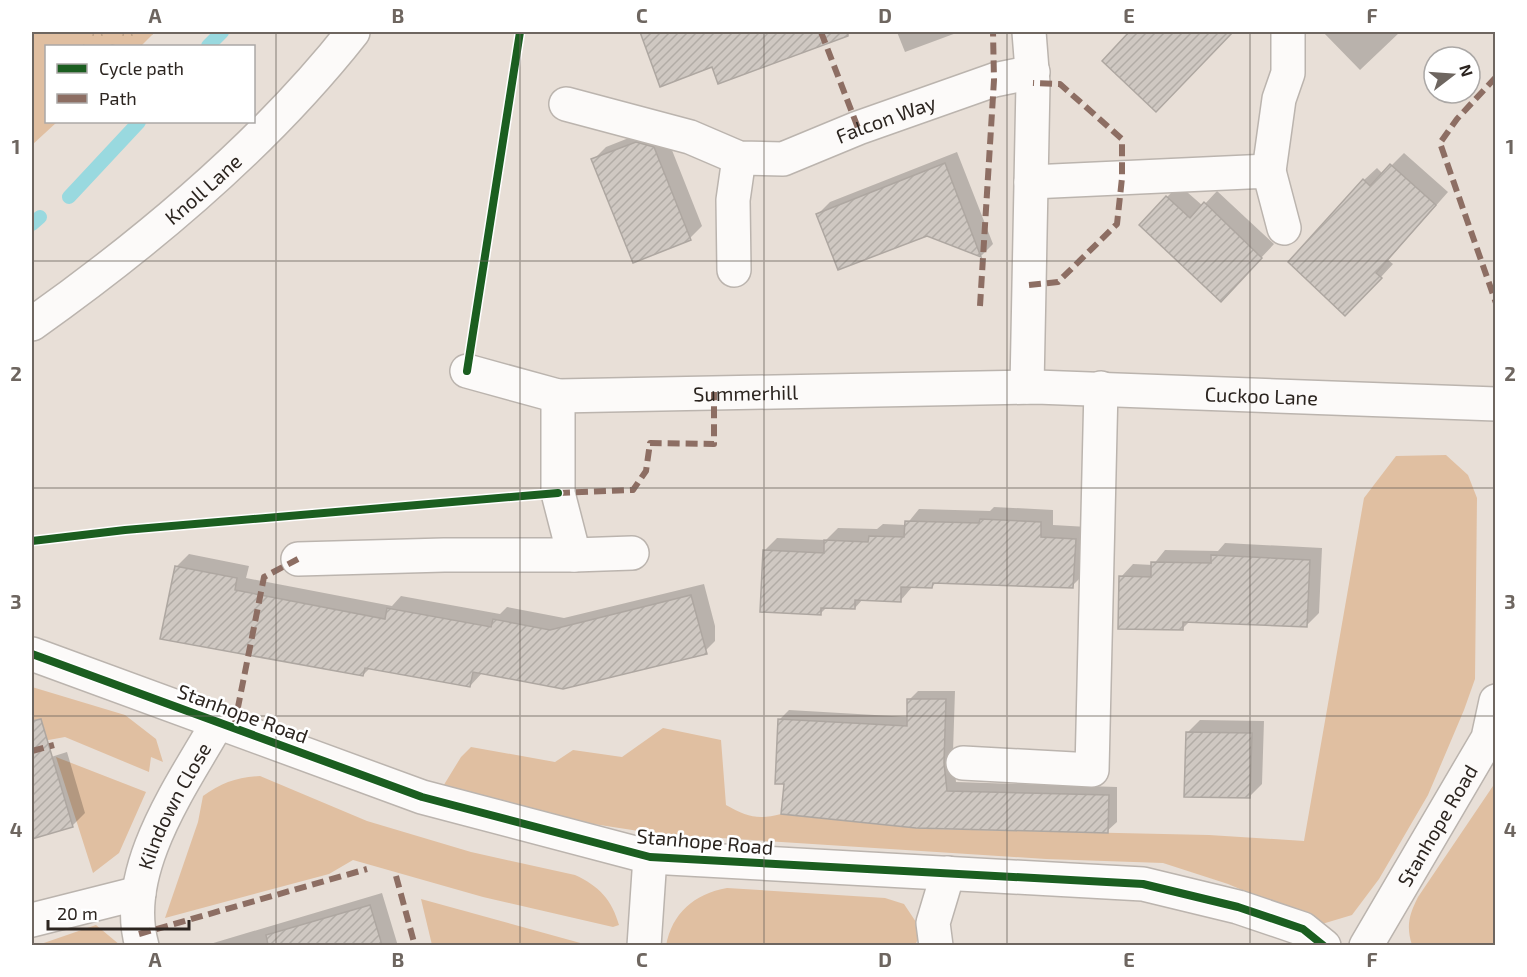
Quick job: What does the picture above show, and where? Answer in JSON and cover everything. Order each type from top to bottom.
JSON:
[{"type":"street","name":"Knoll Lane","points":[[32,324],[80,290],[168,219],[288,106],[353,32]]},
{"type":"street","points":[[1027,387],[1033,72],[1029,32]]},
{"type":"street","points":[[1284,228],[1269,171],[1280,99],[1288,73],[1288,32]]},
{"type":"street","name":"Falcon Way","points":[[739,158],[783,159],[858,128],[994,80],[1033,72]]},
{"type":"street","points":[[566,104],[690,137],[739,158],[733,200],[734,270]]},
{"type":"street","points":[[1030,182],[1269,171]]},
{"type":"street","name":"Summerhill","points":[[467,371],[558,396],[1027,387]]},
{"type":"street","name":"Cuckoo Lane","points":[[1027,387],[1101,388],[1496,405]]},
{"type":"street","points":[[963,763],[1092,770],[1101,388]]},
{"type":"street","points":[[558,396],[558,493],[574,555]]},
{"type":"street","points":[[298,559],[632,553]]},
{"type":"street","name":"Stanhope Road","points":[[32,654],[422,797],[650,857],[1143,884],[1249,911],[1302,929],[1324,945]]},
{"type":"street","name":"Stanhope Road","points":[[1366,945],[1488,738],[1496,701]]},
{"type":"street","name":"Kilndown Close","points":[[142,945],[139,934],[139,893],[164,813],[177,797],[218,722]]},
{"type":"street","points":[[645,945],[650,857]]},
{"type":"street","points":[[936,945],[933,923],[948,873]]},
{"type":"street","name":"Kilndown Close","points":[[32,920],[139,893]]},
{"type":"green space","points":[[32,32],[155,32],[139,45],[45,45],[45,123],[56,123],[32,145]]},
{"type":"green space","points":[[83,32],[155,32],[142,45],[83,45]]},
{"type":"green space","points":[[1446,455],[1468,475],[1477,498],[1475,679],[1428,795],[1379,879],[1352,915],[1322,924],[1228,884],[1163,863],[1046,859],[658,834],[529,814],[442,788],[461,757],[471,747],[555,762],[573,750],[622,757],[663,728],[721,740],[726,805],[753,816],[766,817],[781,814],[931,829],[1209,835],[1304,841],[1364,498],[1396,456]]},
{"type":"green space","points":[[32,687],[125,715],[156,739],[163,762],[151,757],[149,772],[65,737],[32,743]]},
{"type":"green space","points":[[56,757],[146,792],[119,853],[93,873]]},
{"type":"green space","points":[[260,776],[367,821],[471,852],[575,875],[598,889],[613,908],[619,925],[613,927],[483,897],[353,860],[329,874],[165,918],[198,822],[203,796],[230,782]]},
{"type":"green space","points":[[1495,783],[1495,945],[1412,945],[1409,921],[1418,897]]},
{"type":"green space","points":[[727,888],[885,898],[904,904],[922,931],[915,945],[666,946],[673,924],[686,907],[704,895]]},
{"type":"green space","points":[[421,899],[584,944],[432,945]]},
{"type":"green space","points":[[96,925],[120,945],[38,945]]},
{"type":"building","points":[[640,32],[848,32],[848,36],[718,84],[712,67],[660,87]]},
{"type":"building","points":[[1129,32],[1233,32],[1156,112],[1102,61]]},
{"type":"building","points":[[636,142],[654,147],[691,240],[633,263],[591,159]]},
{"type":"building","points":[[945,163],[981,257],[927,236],[838,270],[816,214]]},
{"type":"building","points":[[1390,164],[1436,205],[1376,273],[1382,278],[1345,316],[1288,262],[1363,179],[1370,186]]},
{"type":"building","points":[[1166,196],[1190,218],[1204,202],[1262,258],[1221,302],[1139,225]]},
{"type":"building","points":[[980,519],[1041,522],[1041,537],[1076,539],[1073,588],[933,583],[932,588],[901,587],[901,602],[855,600],[855,609],[821,608],[821,615],[760,612],[763,550],[824,553],[824,540],[868,542],[869,536],[904,537],[905,521],[979,523]]},
{"type":"building","points":[[1211,555],[1310,560],[1307,627],[1183,622],[1183,630],[1118,629],[1119,576],[1151,577],[1151,562],[1211,563]]},
{"type":"building","points":[[175,566],[237,578],[235,590],[385,619],[387,608],[491,627],[493,619],[550,630],[691,595],[707,654],[563,689],[473,672],[470,687],[365,668],[363,676],[160,639]]},
{"type":"building","points":[[907,699],[946,699],[944,763],[947,791],[1109,795],[1108,833],[916,828],[781,814],[784,784],[775,784],[778,719],[907,726]]},
{"type":"building","points":[[41,719],[73,827],[32,839],[32,721]]},
{"type":"building","points":[[1186,732],[1252,733],[1250,798],[1184,797]]},
{"type":"building","points":[[370,905],[382,945],[268,945],[266,935]]},
{"type":"waterway","points":[[209,45],[222,32]]},
{"type":"waterway","points":[[69,197],[138,123]]},
{"type":"waterway","points":[[32,224],[40,217]]},
{"type":"marked path","points":[[821,32],[858,128]]},
{"type":"marked path","points":[[980,306],[994,80],[993,32]]},
{"type":"marked path","points":[[1496,77],[1457,119],[1440,143],[1496,303]]},
{"type":"marked path","points":[[1029,285],[1058,282],[1117,224],[1122,178],[1122,139],[1060,84],[1033,83]]},
{"type":"marked path","points":[[558,493],[633,490],[646,471],[650,443],[714,444],[714,392]]},
{"type":"marked path","points":[[234,727],[264,577],[298,559]]},
{"type":"marked path","points":[[32,751],[54,745]]},
{"type":"marked path","points":[[139,934],[367,869]]},
{"type":"marked path","points":[[396,876],[415,946]]},
{"type":"cycle path","points":[[467,371],[520,32]]},
{"type":"cycle path","points":[[32,541],[125,530],[558,493]]},
{"type":"cycle path","points":[[32,654],[422,797],[650,857],[1143,884],[1238,907],[1303,929],[1324,946]]}]
